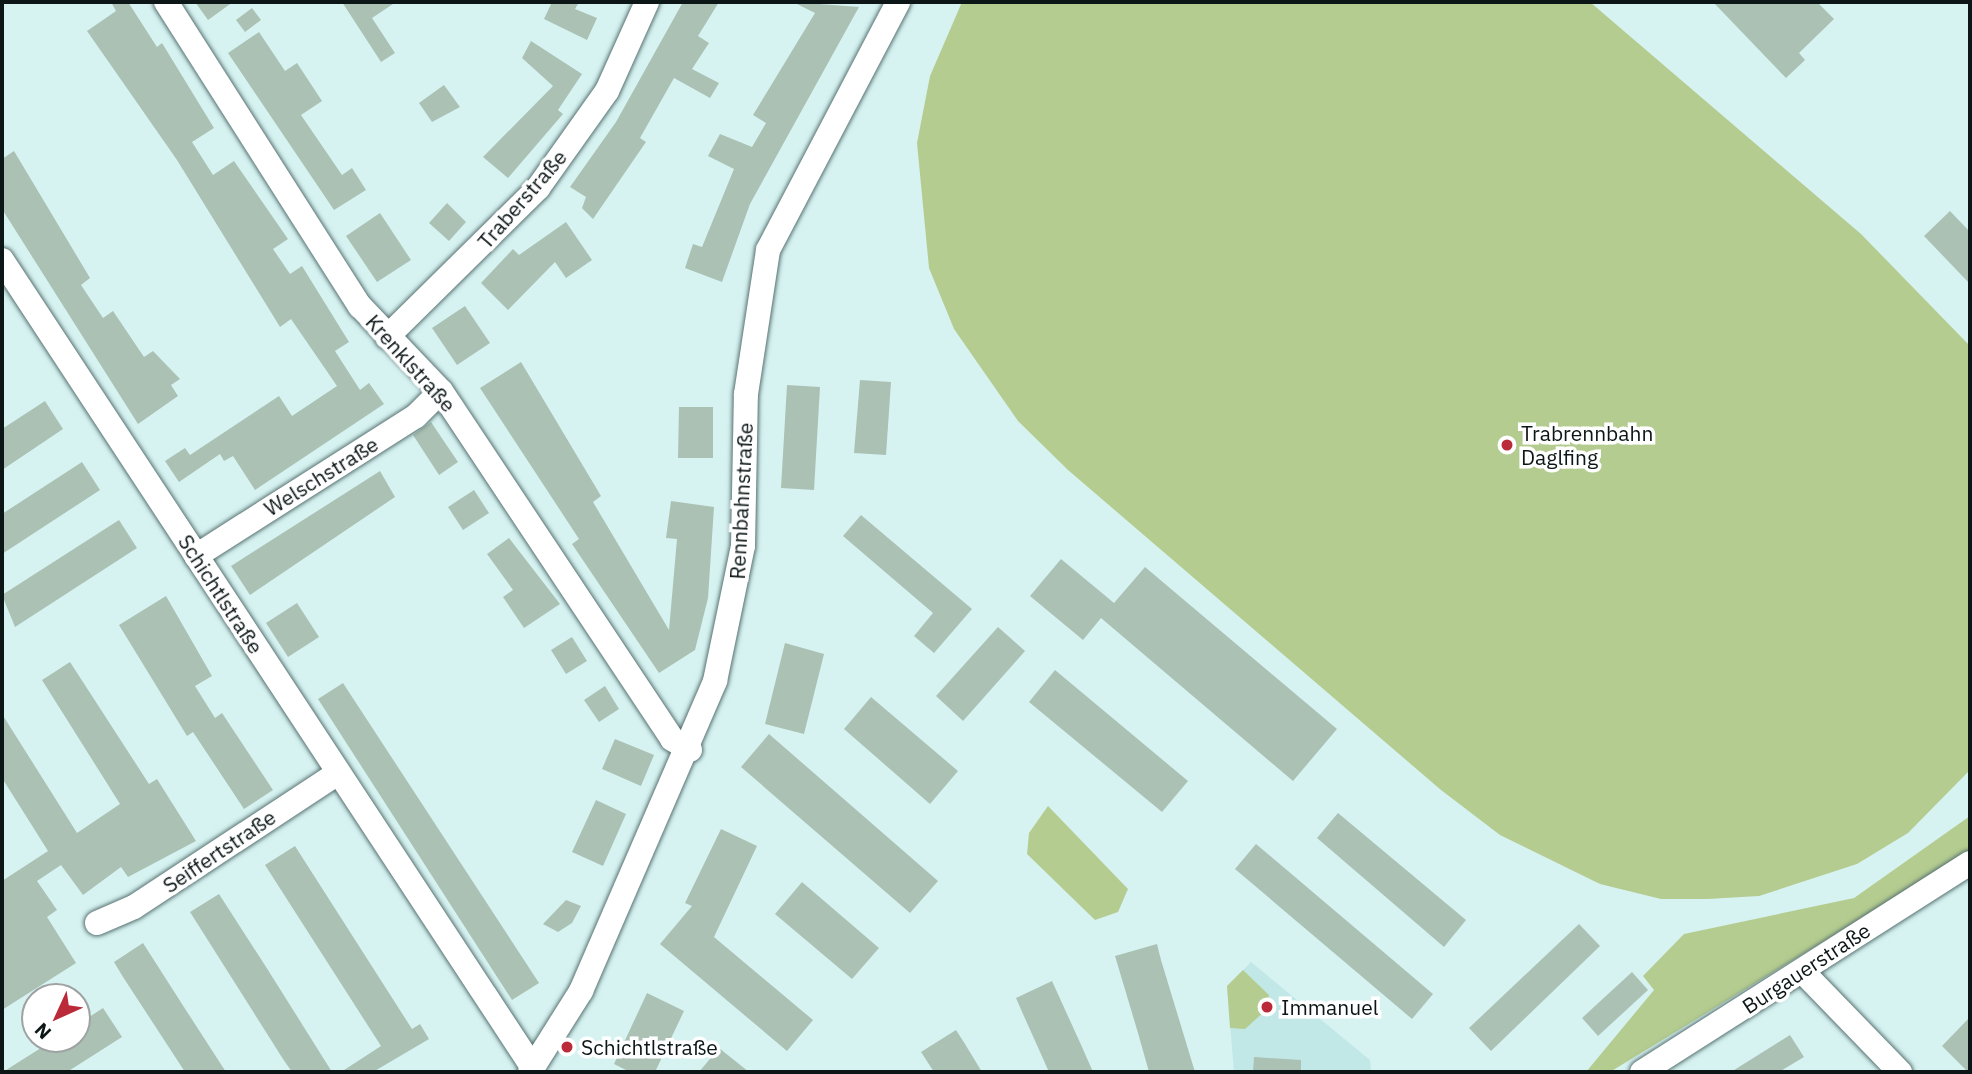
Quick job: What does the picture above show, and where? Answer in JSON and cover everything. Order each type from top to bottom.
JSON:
[{"type":"street","name":"Krenklstraße","points":[[166,2],[360,306],[441,391],[672,739],[690,750]]},
{"type":"street","name":"Traberstraße","points":[[387,337],[538,188],[607,91],[648,2]]},
{"type":"street","name":"Rennbahnstraße","points":[[531,1070],[581,991],[690,750],[736,600],[746,394],[768,250],[898,2]]},
{"type":"street","name":"Schichtlstraße","points":[[2,261],[531,1070]]},
{"type":"street","name":"Welschstraße","points":[[196,556],[416,416],[441,391]]},
{"type":"street","name":"Seiffertstraße","points":[[97,923],[135,907],[338,773]]},
{"type":"street","name":"Burgauerstraße","points":[[1642,1072],[1970,863]]},
{"type":"street","points":[[1802,971],[1900,1072]]},
{"type":"shaded area","name":"Immanuel","points":[[1251,962],[1370,1060],[1371,1072],[1234,1072],[1227,986]]},
{"type":"green space","name":"Trabrennbahn Daglfing","points":[[962,2],[1590,2],[1861,234],[1970,346],[1970,770],[1908,833],[1857,864],[1759,896],[1661,899],[1600,884],[1500,835],[1441,790],[1068,470],[1018,421],[954,329],[929,268],[917,143],[930,76]]},
{"type":"green space","points":[[1048,806],[1128,889],[1118,912],[1095,920],[1027,854],[1029,833]]},
{"type":"green space","points":[[1970,816],[1970,852],[1610,1072],[1586,1072],[1654,990],[1643,976],[1684,934],[1854,898]]},
{"type":"green space","points":[[1243,970],[1269,995],[1266,1010],[1245,1029],[1230,1028],[1227,986]]},
{"type":"building","points":[[111,2],[128,2],[157,47],[162,43],[214,128],[192,142],[213,175],[234,161],[288,239],[273,249],[290,274],[302,266],[349,342],[335,351],[360,390],[369,383],[384,404],[255,490],[233,456],[224,461],[220,454],[179,482],[165,461],[185,448],[190,455],[279,396],[292,416],[337,386],[291,319],[280,327],[177,160],[87,31],[116,11]]},
{"type":"building","points":[[195,2],[233,2],[208,20]]},
{"type":"building","points":[[342,2],[396,2],[372,18],[395,53],[381,62]]},
{"type":"building","points":[[552,2],[579,2],[575,9],[597,18],[587,40],[544,19]]},
{"type":"building","points":[[683,2],[719,2],[698,36],[709,43],[692,69],[719,83],[710,98],[674,78],[640,138],[646,142],[593,219],[582,208],[586,197],[570,187],[616,122]]},
{"type":"building","points":[[793,2],[859,7],[750,204],[722,282],[685,268],[693,244],[702,247],[734,169],[708,156],[720,134],[752,147],[766,123],[753,115],[815,13]]},
{"type":"building","points":[[1713,2],[1817,2],[1834,19],[1799,53],[1805,60],[1786,78]]},
{"type":"building","points":[[252,8],[261,20],[245,32],[236,20]]},
{"type":"building","points":[[259,32],[285,71],[297,63],[322,101],[301,115],[342,175],[352,168],[366,190],[334,210],[228,53]]},
{"type":"building","points":[[531,41],[582,74],[558,110],[563,114],[508,178],[483,157],[553,86],[522,58]]},
{"type":"building","points":[[444,85],[460,107],[432,122],[419,103]]},
{"type":"building","points":[[14,151],[90,278],[81,285],[103,318],[113,311],[144,357],[153,351],[180,379],[171,385],[178,396],[138,424],[2,209],[2,159]]},
{"type":"building","points":[[447,203],[466,222],[449,241],[429,223]]},
{"type":"building","points":[[1950,211],[1970,232],[1970,284],[1924,236]]},
{"type":"building","points":[[380,213],[411,260],[377,282],[346,236]]},
{"type":"building","points":[[566,222],[592,260],[566,278],[555,262],[508,310],[481,283],[513,249],[519,255]]},
{"type":"building","points":[[465,306],[490,343],[457,365],[432,328]]},
{"type":"building","points":[[521,362],[601,496],[593,502],[669,630],[677,539],[666,538],[671,501],[714,507],[708,598],[695,650],[659,673],[572,544],[579,539],[480,388]]},
{"type":"building","points":[[860,380],[891,382],[886,455],[854,453]]},
{"type":"building","points":[[787,385],[820,387],[814,490],[781,488]]},
{"type":"building","points":[[45,401],[63,429],[2,470],[2,429]]},
{"type":"building","points":[[679,407],[713,407],[713,458],[678,458]]},
{"type":"building","points":[[431,422],[458,462],[439,475],[413,435]]},
{"type":"building","points":[[82,462],[100,490],[2,554],[2,514]]},
{"type":"building","points":[[380,471],[395,497],[250,595],[231,566]]},
{"type":"building","points":[[474,490],[489,513],[463,530],[448,507]]},
{"type":"building","points":[[861,515],[972,609],[934,653],[914,636],[933,613],[843,536]]},
{"type":"building","points":[[119,520],[137,548],[15,627],[2,595]]},
{"type":"building","points":[[509,538],[560,604],[524,628],[503,597],[513,590],[487,554]]},
{"type":"building","points":[[1061,559],[1114,603],[1145,567],[1337,729],[1293,781],[1101,618],[1083,640],[1030,596]]},
{"type":"building","points":[[166,596],[212,676],[195,686],[215,718],[222,713],[273,790],[244,809],[193,732],[187,736],[119,625]]},
{"type":"building","points":[[297,603],[319,637],[288,657],[266,623]]},
{"type":"building","points":[[998,627],[1025,651],[963,721],[936,696]]},
{"type":"building","points":[[572,637],[587,661],[566,674],[551,650]]},
{"type":"building","points":[[785,643],[824,654],[804,734],[765,724]]},
{"type":"building","points":[[70,662],[149,784],[157,779],[196,841],[128,877],[121,867],[83,895],[61,865],[37,881],[57,910],[47,917],[76,963],[45,983],[21,983],[21,998],[2,1010],[2,881],[48,851],[2,778],[2,714],[77,833],[120,804],[42,680]]},
{"type":"building","points":[[1055,670],[1188,781],[1162,812],[1029,702]]},
{"type":"building","points":[[343,683],[539,983],[512,1000],[318,699]]},
{"type":"building","points":[[605,686],[619,709],[599,722],[584,700]]},
{"type":"building","points":[[871,697],[958,771],[930,804],[844,729]]},
{"type":"building","points":[[769,734],[938,881],[910,913],[741,767]]},
{"type":"building","points":[[615,739],[654,755],[641,786],[602,769]]},
{"type":"building","points":[[596,800],[626,814],[603,866],[572,852]]},
{"type":"building","points":[[1338,813],[1466,920],[1444,947],[1317,838]]},
{"type":"building","points":[[721,829],[757,846],[714,937],[813,1020],[787,1051],[660,944],[692,906],[685,903]]},
{"type":"building","points":[[1256,844],[1433,994],[1412,1019],[1235,869]]},
{"type":"building","points":[[295,846],[412,1029],[420,1024],[429,1039],[373,1072],[341,1072],[381,1046],[265,865]]},
{"type":"building","points":[[802,882],[879,948],[852,979],[775,914]]},
{"type":"building","points":[[219,894],[332,1072],[292,1072],[283,1059],[190,912]]},
{"type":"building","points":[[566,900],[581,906],[572,923],[558,932],[543,924]]},
{"type":"building","points":[[1579,924],[1600,946],[1491,1051],[1469,1028]]},
{"type":"building","points":[[143,943],[226,1072],[185,1072],[123,977],[114,962]]},
{"type":"building","points":[[1157,944],[1195,1072],[1149,1072],[1115,956]]},
{"type":"building","points":[[1632,972],[1648,990],[1598,1036],[1582,1018]]},
{"type":"building","points":[[1052,981],[1093,1072],[1049,1072],[1016,998]]},
{"type":"building","points":[[647,993],[684,1011],[655,1072],[630,1072],[614,1064]]},
{"type":"building","points":[[103,1008],[122,1037],[67,1072],[3,1072],[33,1053],[91,1053],[91,1016]]},
{"type":"building","points":[[1970,1017],[1970,1072],[1968,1072],[1942,1046]]},
{"type":"building","points":[[956,1030],[982,1072],[934,1072],[921,1052]]},
{"type":"building","points":[[1790,1035],[1804,1057],[1779,1072],[1731,1072]]},
{"type":"building","points":[[719,1048],[749,1072],[699,1072]]},
{"type":"building","points":[[1254,1057],[1301,1060],[1301,1072],[1253,1072]]},
{"type":"place","name":"Trabrennbahn Daglfing","points":[[1507,445]]},
{"type":"place","name":"Immanuel","points":[[1267,1007]]},
{"type":"place","name":"Schichtlstraße","points":[[567,1047]]}]
